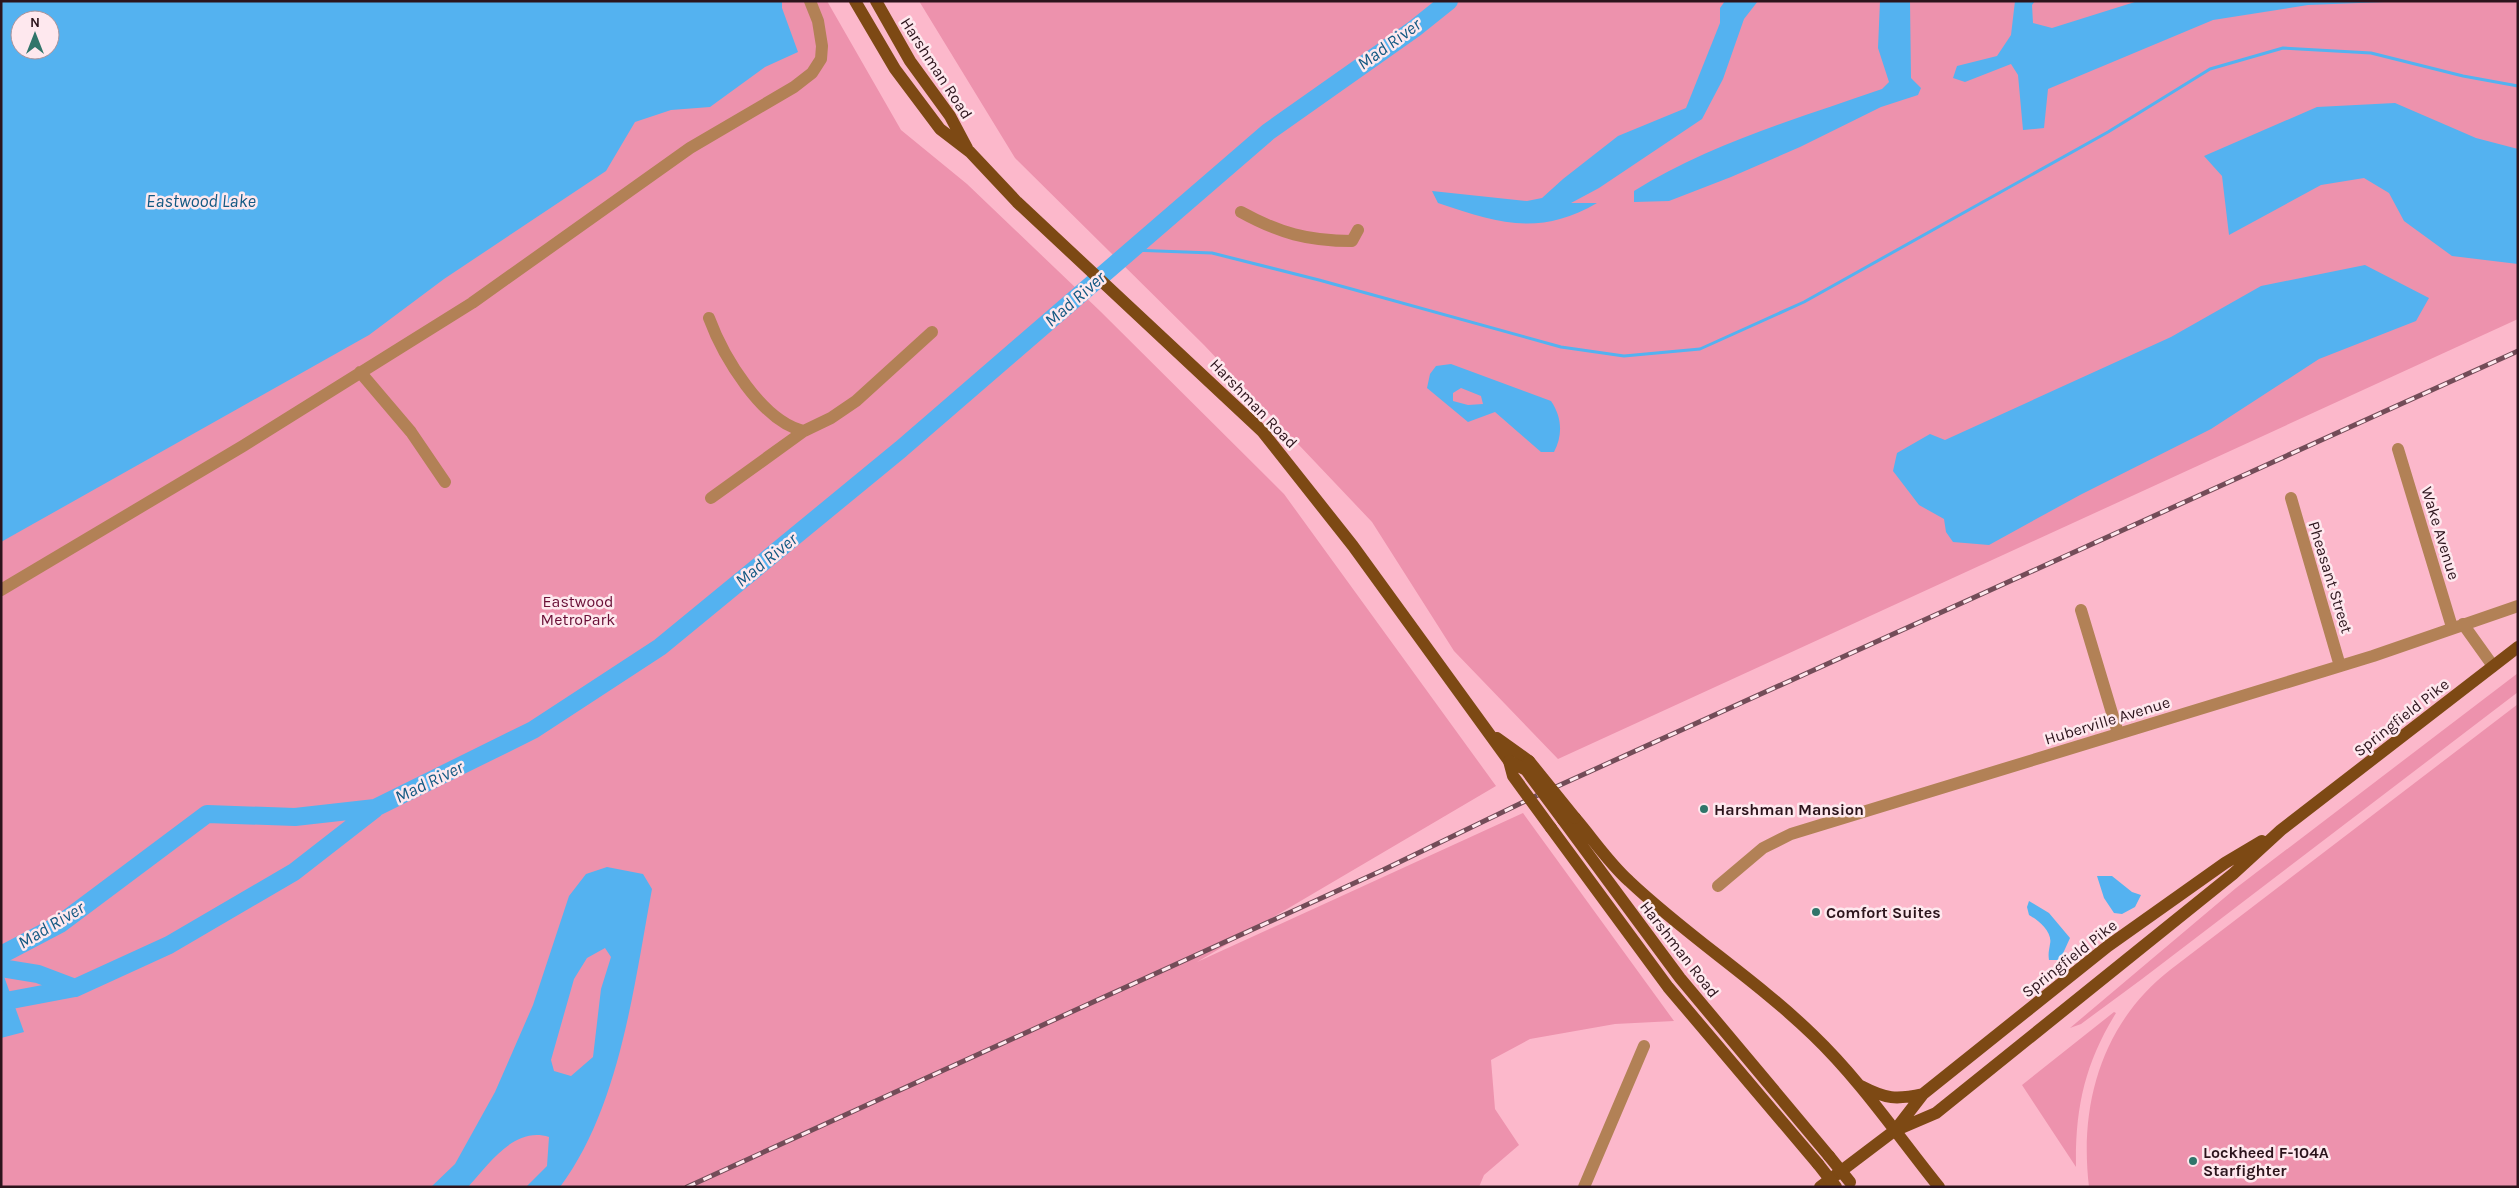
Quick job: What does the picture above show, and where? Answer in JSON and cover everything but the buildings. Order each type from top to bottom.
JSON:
[{"type":"main road","name":"Harshman Road","points":[[856,1],[895,69],[940,129],[970,152],[1017,202],[1157,330],[1262,431],[1353,546],[1510,761],[1526,770],[1569,819],[1680,978],[1852,1184]]},
{"type":"main road","name":"Harshman Road","points":[[876,1],[910,61],[950,116],[970,152]]},
{"type":"main road","name":"Springfield Pike","points":[[1820,1187],[1894,1131],[1936,1112],[2234,874],[2281,830],[2518,647]]},
{"type":"main road","points":[[1488,732],[1529,761],[1569,819],[1627,879],[1702,944],[1748,977],[1813,1036],[1857,1084],[1938,1187]]},
{"type":"main road","name":"Harshman Road","points":[[1510,761],[1513,776],[1668,987],[1836,1187]]},
{"type":"main road","name":"Springfield Pike","points":[[1894,1131],[1923,1094],[2112,943],[2224,862],[2281,830]]},
{"type":"main road","points":[[1857,1084],[1891,1098],[1923,1094]]},
{"type":"street","points":[[1,590],[150,502],[472,303],[690,148],[794,87],[812,73],[820,60],[822,46],[818,21],[810,1]]},
{"type":"street","points":[[1241,212],[1276,229],[1304,238],[1352,241],[1358,230]]},
{"type":"street","points":[[709,318],[739,375],[752,393],[772,414],[790,426],[804,431]]},
{"type":"street","points":[[711,498],[804,431],[831,418],[856,401],[932,332]]},
{"type":"street","points":[[360,372],[410,432],[445,482]]},
{"type":"street","name":"Wake Avenue","points":[[2398,449],[2458,625]]},
{"type":"street","name":"Pheasant Street","points":[[2290,498],[2340,666]]},
{"type":"street","name":"Huberville Avenue","points":[[1718,886],[1763,848],[1791,834],[2340,666],[2518,606]]},
{"type":"street","points":[[2081,610],[2118,733]]},
{"type":"street","points":[[2458,625],[2493,666]]},
{"type":"street","points":[[1584,1187],[1644,1046]]},
{"type":"green space","name":"Eastwood MetroPark","points":[[1,1],[827,1],[901,130],[967,184],[1100,311],[1284,494],[1496,786],[1197,962],[1523,813],[1674,1021],[1615,1024],[1530,1039],[1491,1060],[1495,1109],[1519,1145],[1484,1175],[1479,1187],[1,1187]]},
{"type":"green space","points":[[919,1],[2518,1],[2518,319],[1558,759],[1454,651],[1372,522],[1204,345],[1015,158]]},
{"type":"green space","points":[[2518,673],[2518,692],[2142,979],[2081,1024],[2070,1028],[2236,888]]},
{"type":"green space","points":[[2518,704],[2518,1187],[2089,1187],[2088,1126],[2092,1096],[2100,1067],[2112,1040],[2127,1015],[2147,991],[2170,970]]},
{"type":"green space","points":[[2114,1012],[2116,1013],[2105,1032],[2089,1068],[2084,1087],[2077,1125],[2076,1167],[2022,1085]]},
{"type":"water","name":"Eastwood Lake","points":[[1,1],[782,1],[782,8],[798,52],[765,67],[710,107],[671,110],[635,122],[606,171],[444,279],[369,335],[1,542]]},
{"type":"water","points":[[1725,1],[1758,1],[1744,19],[1723,79],[1702,119],[1599,188],[1571,203],[1597,203],[1576,214],[1556,220],[1518,223],[1499,221],[1438,203],[1432,191],[1527,201],[1542,198],[1618,136],[1686,108],[1720,23],[1720,8]]},
{"type":"water","points":[[1880,1],[1910,1],[1911,78],[1921,88],[1918,95],[1881,107],[1800,147],[1669,201],[1634,202],[1634,191],[1693,159],[1755,133],[1882,89],[1889,82],[1878,48]]},
{"type":"water","points":[[2015,1],[2035,1],[2032,5],[2033,23],[2052,28],[2138,1],[2410,1],[2308,5],[2213,20],[2048,89],[2044,128],[2023,130],[2018,75],[2011,64],[1965,82],[1953,78],[1957,66],[1997,56],[2011,35]]},
{"type":"water","points":[[2395,103],[2476,138],[2518,149],[2518,264],[2452,256],[2404,221],[2389,193],[2364,178],[2321,185],[2229,235],[2222,176],[2204,156],[2317,107]]},
{"type":"water","points":[[2365,265],[2429,298],[2416,321],[2319,359],[2211,429],[2080,495],[1989,545],[1953,542],[1946,532],[1944,519],[1919,505],[1893,471],[1897,453],[1930,434],[1945,440],[2171,337],[2261,286]]},
{"type":"water","points":[[1451,364],[1551,401],[1555,407],[1560,426],[1559,439],[1554,452],[1541,452],[1495,412],[1468,422],[1427,388],[1430,374],[1436,366]],"holes":[[[1461,388],[1481,396],[1483,404],[1468,405],[1453,401],[1453,393]]]},
{"type":"water","points":[[607,867],[643,874],[652,889],[622,1044],[611,1083],[597,1120],[580,1155],[560,1187],[526,1187],[547,1166],[549,1137],[536,1135],[525,1137],[503,1149],[468,1187],[431,1187],[455,1164],[495,1092],[533,1005],[569,896],[586,874]],"holes":[[[605,948],[611,957],[601,989],[593,1057],[571,1076],[554,1071],[551,1060],[574,979],[587,958]]]},
{"type":"water","points":[[2097,876],[2112,876],[2132,892],[2141,895],[2135,907],[2122,914],[2114,913],[2104,898]]},
{"type":"water","points":[[2029,901],[2049,913],[2070,938],[2060,960],[2049,960],[2049,935],[2040,923],[2029,915],[2027,907]]},
{"type":"water","points":[[1,968],[24,1032],[1,1038]]},
{"type":"waterway","name":"Mad River","points":[[1,955],[60,924],[207,814],[295,817],[375,808],[533,730],[660,647],[901,449],[1268,132],[1414,29],[1449,1]]},
{"type":"waterway","points":[[1131,250],[1212,253],[1319,280],[1561,347],[1624,356],[1700,349],[1804,302],[2108,132],[2210,69],[2283,48],[2371,53],[2463,76],[2518,86]]},
{"type":"waterway","points":[[1,968],[38,974],[75,988],[169,945],[294,872],[375,809]]},
{"type":"waterway","name":"Mad River","points":[[1,1002],[75,988]]},
{"type":"railway","points":[[687,1187],[1383,870],[1538,795],[2518,351]]},
{"type":"place","name":"Harshman Mansion","points":[[1704,809]]},
{"type":"place","name":"Comfort Suites","points":[[1816,912]]},
{"type":"place","name":"Lockheed F-104A Starfighter","points":[[2193,1161]]}]
